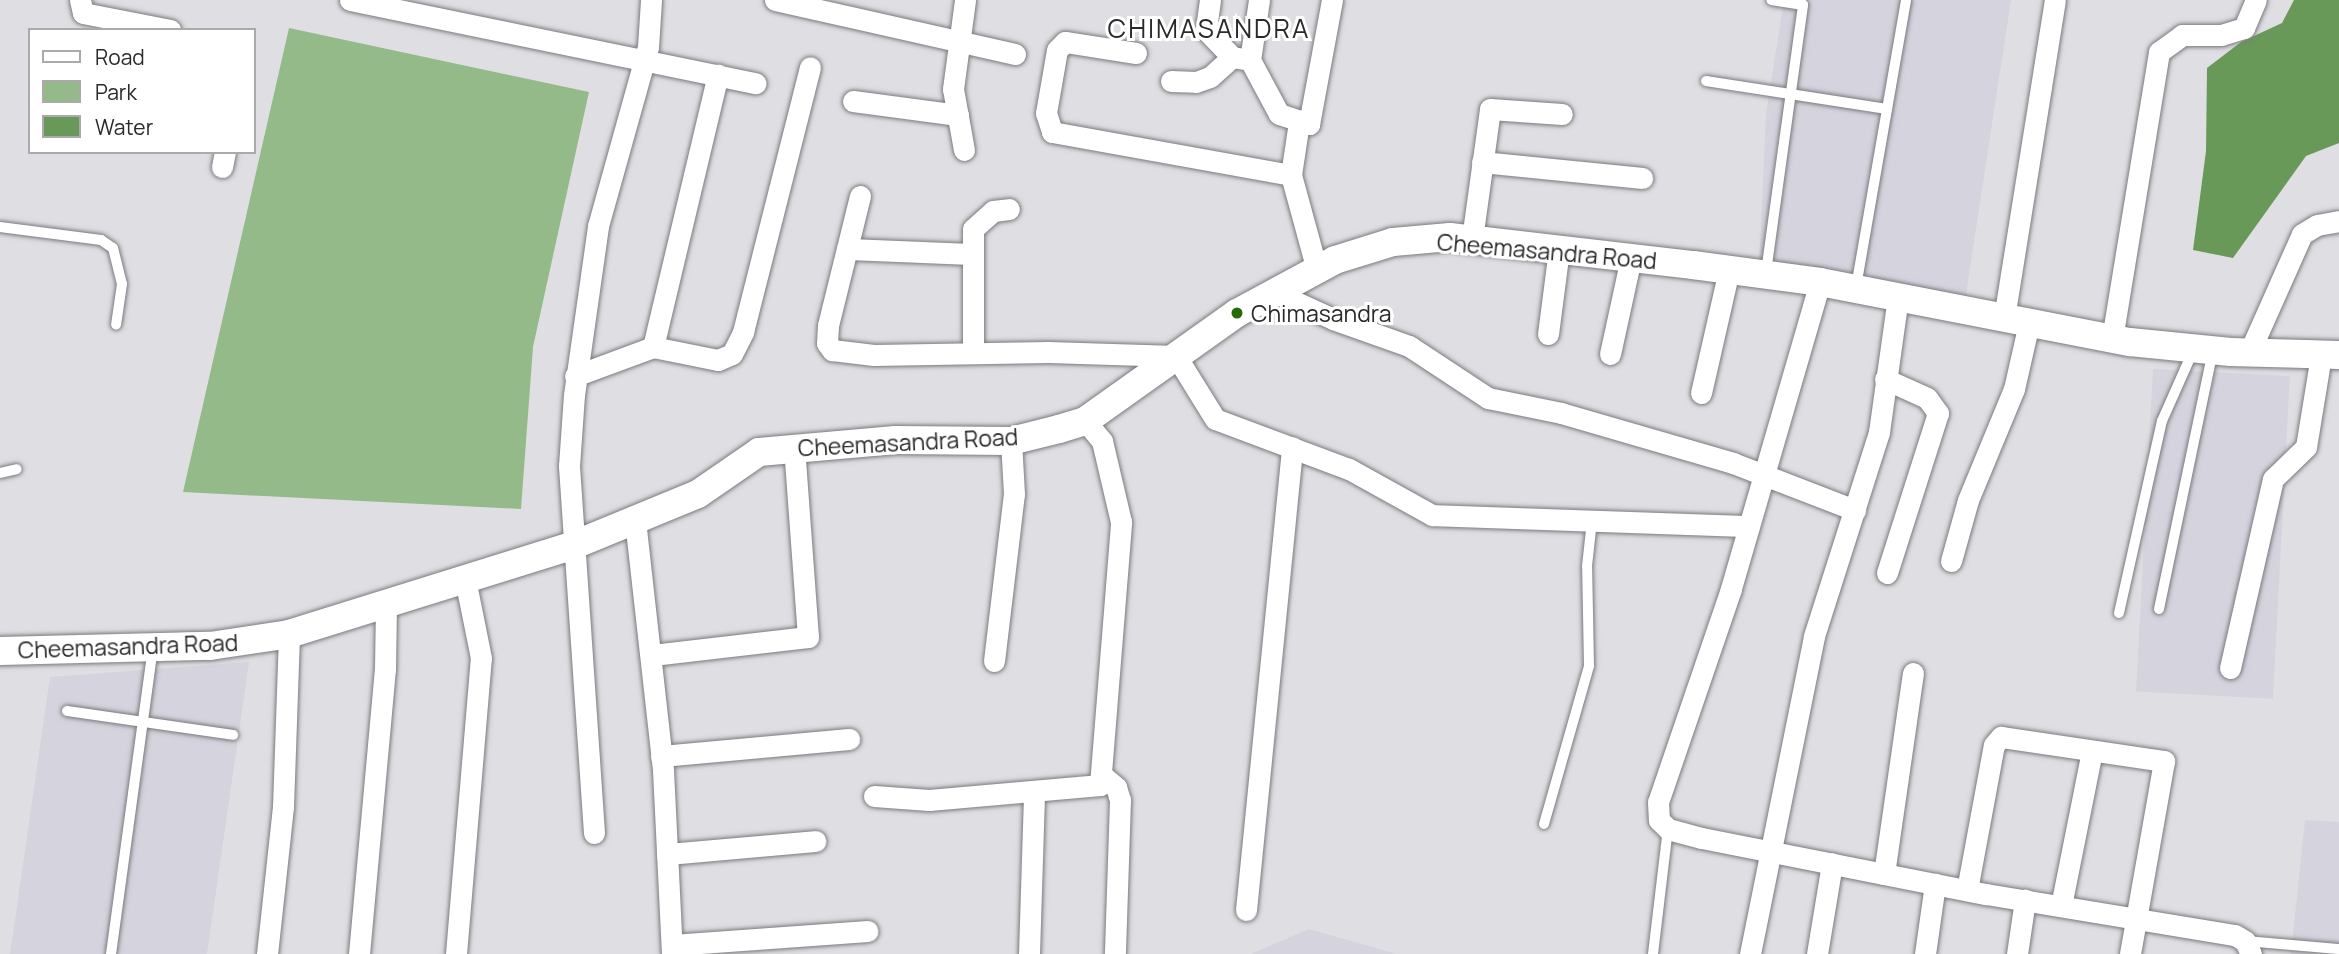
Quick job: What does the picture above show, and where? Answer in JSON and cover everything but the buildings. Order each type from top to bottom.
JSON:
[{"type":"street","points":[[80,0],[83,13],[160,28]]},
{"type":"street","points":[[350,0],[645,58],[756,83]]},
{"type":"street","points":[[594,833],[569,466],[575,376],[597,226],[645,58],[651,0]]},
{"type":"street","points":[[775,0],[1015,54]]},
{"type":"street","points":[[964,150],[953,89],[965,0]]},
{"type":"street","points":[[1210,0],[1206,30],[1241,58],[1279,114],[1309,124],[1332,0]]},
{"type":"street","points":[[1171,80],[1203,80],[1241,58],[1259,0]]},
{"type":"street","points":[[1951,561],[1968,500],[2014,389],[2017,320],[2055,0]]},
{"type":"street","points":[[2112,338],[2159,52],[2169,41],[2188,33],[2221,35],[2244,28],[2256,0]]},
{"type":"street","points":[[1136,53],[1065,41],[1057,50],[1046,113],[1052,132],[1291,175]]},
{"type":"street","points":[[575,376],[653,347],[718,360],[732,354],[743,332],[810,67]]},
{"type":"street","points":[[653,347],[718,75]]},
{"type":"street","points":[[853,101],[958,115]]},
{"type":"street","points":[[1472,239],[1490,109],[1562,114]]},
{"type":"street","points":[[1300,122],[1291,175],[1317,270]]},
{"type":"street","points":[[1482,162],[1642,178]]},
{"type":"street","points":[[860,196],[828,325],[827,343],[832,350],[874,355],[973,352],[1176,356],[1215,419],[1359,474],[1432,515],[1749,526]]},
{"type":"street","points":[[973,352],[974,229],[979,220],[993,211],[1009,209]]},
{"type":"street","points":[[2249,353],[2302,234],[2317,225],[2339,221]]},
{"type":"street","name":"Cheemasandra Road","points":[[0,650],[232,645],[289,634],[574,545],[698,494],[759,452],[895,440],[1011,441],[1085,421],[1237,313],[1317,270],[1393,242],[1472,239],[1559,249],[1820,282],[2112,338],[2249,353],[2330,355]]},
{"type":"street","points":[[847,249],[973,254]]},
{"type":"street","points":[[1548,334],[1559,249]]},
{"type":"street","points":[[1611,354],[1631,258]]},
{"type":"street","points":[[1700,393],[1729,270]]},
{"type":"street","points":[[1820,282],[1749,526],[1658,802],[1659,820],[1668,830],[1935,884],[2136,918],[2248,947]]},
{"type":"street","points":[[1275,292],[1333,319],[1409,346],[1488,398],[1561,413],[1763,473],[1855,510]]},
{"type":"street","points":[[1750,954],[1814,636],[1879,432],[1898,297]]},
{"type":"street","points":[[2231,668],[2273,480],[2306,447],[2330,355]]},
{"type":"street","points":[[1885,379],[1927,398],[1938,413],[1887,573]]},
{"type":"street","points":[[874,796],[929,800],[1100,785],[1104,777],[1121,522],[1102,442],[1085,421]]},
{"type":"street","points":[[994,661],[1014,494],[1011,441]]},
{"type":"street","points":[[652,655],[808,637],[794,447]]},
{"type":"street","points":[[1246,910],[1292,447]]},
{"type":"street","points":[[635,520],[652,655],[661,756],[672,949],[869,930]]},
{"type":"street","points":[[456,954],[481,658],[465,579]]},
{"type":"street","points":[[359,954],[385,669],[386,604]]},
{"type":"street","points":[[267,954],[283,807],[289,634]]},
{"type":"street","points":[[1884,874],[1913,673]]},
{"type":"street","points":[[1968,890],[1994,745],[2008,736],[2164,761],[2130,954]]},
{"type":"street","points":[[661,756],[849,739]]},
{"type":"street","points":[[2061,906],[2092,751]]},
{"type":"street","points":[[1104,777],[1115,787],[1120,800],[1113,954]]},
{"type":"street","points":[[1029,954],[1034,791]]},
{"type":"street","points":[[667,854],[815,841]]},
{"type":"street","points":[[1817,954],[1832,863]]},
{"type":"street","points":[[1925,954],[1935,884]]},
{"type":"street","points":[[2017,954],[2025,900]]},
{"type":"lane","points":[[1766,275],[1788,94],[1803,5],[1771,0]]},
{"type":"lane","points":[[1856,289],[1906,0]]},
{"type":"lane","points":[[1706,81],[1887,108]]},
{"type":"lane","points":[[0,227],[101,240],[113,248],[122,284],[116,325]]},
{"type":"lane","points":[[2159,609],[2204,349]]},
{"type":"lane","points":[[2119,613],[2162,421],[2204,349]]},
{"type":"lane","points":[[0,473],[17,469]]},
{"type":"lane","points":[[1544,824],[1590,666],[1587,566],[1592,521]]},
{"type":"lane","points":[[111,954],[153,648]]},
{"type":"lane","points":[[67,711],[233,735]]},
{"type":"lane","points":[[1653,954],[1668,830]]},
{"type":"lane","points":[[2248,947],[2339,949]]},
{"type":"shaded area","points":[[1784,0],[2011,0],[1965,301],[1759,268],[1766,114]]},
{"type":"shaded area","points":[[2153,369],[2290,376],[2273,699],[2136,692]]},
{"type":"shaded area","points":[[249,662],[207,954],[10,954],[50,677]]},
{"type":"shaded area","points":[[2305,820],[2339,822],[2339,954],[2291,954]]},
{"type":"shaded area","points":[[1309,929],[1397,954],[1251,954]]},
{"type":"green space","points":[[289,28],[589,92],[533,347],[521,509],[183,492]]},
{"type":"water","points":[[2294,0],[2339,0],[2339,143],[2306,156],[2233,258],[2193,250],[2206,151],[2207,68],[2241,42],[2282,23]]},
{"type":"place","name":"Chimasandra","points":[[1237,313]]},
{"type":"district","name":"CHIMASANDRA","points":[[1209,29]]}]
